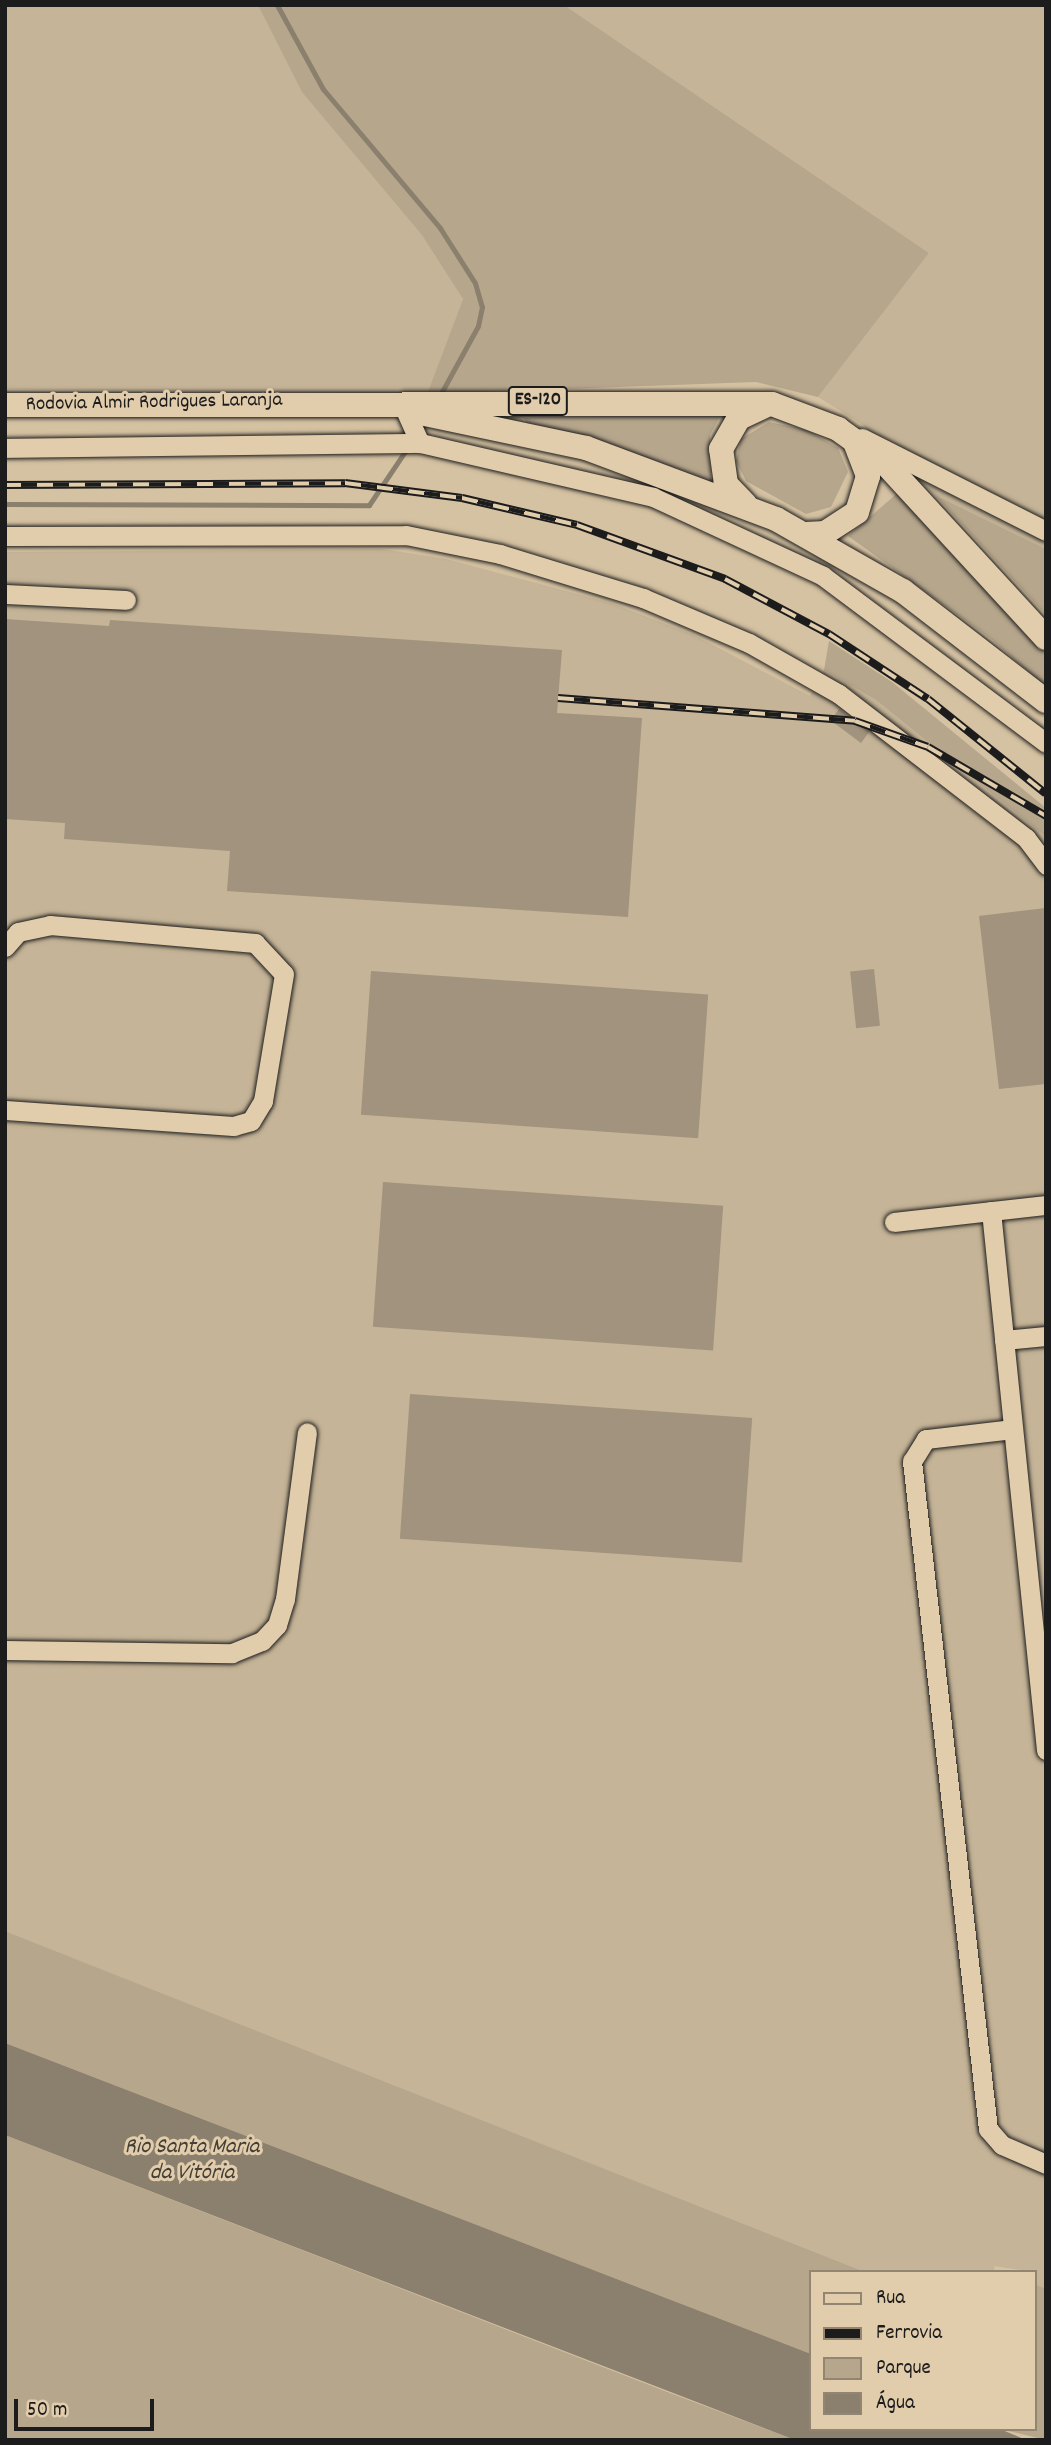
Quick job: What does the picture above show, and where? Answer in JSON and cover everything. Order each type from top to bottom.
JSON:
[{"type":"main road","name":"Rodovia Almir Rodrigues Laranja","points":[[303,402],[406,412],[586,448],[751,509],[806,534],[948,622],[1046,701]]},
{"type":"main road","name":"Rodovia Almir Rodrigues Laranja","points":[[5,405],[303,402],[772,404],[838,429],[891,470],[1046,638]]},
{"type":"main road","points":[[751,509],[726,484],[721,449],[739,418],[772,404]]},
{"type":"main road","points":[[806,534],[843,525],[865,495],[864,457],[838,429]]},
{"type":"street","points":[[406,412],[420,443]]},
{"type":"street","points":[[838,429],[922,465],[1046,531]]},
{"type":"street","points":[[5,448],[420,443],[653,497],[823,576],[1046,743]]},
{"type":"street","points":[[865,495],[891,470],[922,465]]},
{"type":"street","points":[[5,536],[406,535],[490,552],[643,598],[749,643],[839,694],[1026,838],[1046,865]]},
{"type":"street","points":[[5,594],[127,600]]},
{"type":"street","points":[[5,947],[18,932],[50,925],[255,943],[284,974],[264,1101],[251,1121],[234,1126],[5,1110]]},
{"type":"street","points":[[894,1222],[1046,1205]]},
{"type":"street","points":[[991,1211],[1046,1750]]},
{"type":"street","points":[[1004,1340],[1046,1336]]},
{"type":"street","points":[[1013,1429],[926,1439],[912,1461],[988,2129],[1002,2145],[1046,2164]]},
{"type":"street","points":[[5,1650],[232,1653],[262,1641],[277,1625],[285,1599],[307,1432]]},
{"type":"shaded area","points":[[5,5],[265,5],[395,187],[463,299],[427,394],[5,389]]},
{"type":"shaded area","points":[[564,5],[1046,5],[1046,549],[935,495],[863,425],[818,397],[929,253]]},
{"type":"shaded area","points":[[383,549],[446,559],[611,603],[694,635],[810,696],[824,670],[876,700],[1046,837],[1046,2289],[1037,2285],[1037,2270],[994,2266],[995,2270],[860,2270],[5,1931],[5,552]]},
{"type":"green space","points":[[258,5],[564,5],[929,253],[818,397],[756,382],[427,394],[463,299],[422,235],[302,92]]},
{"type":"green space","points":[[722,413],[710,435],[711,482],[528,425],[524,418]]},
{"type":"green space","points":[[769,422],[807,430],[838,448],[848,472],[831,507],[806,514],[746,481],[736,461],[741,439]]},
{"type":"green space","points":[[901,490],[1046,652],[1046,687],[990,638],[848,536]]},
{"type":"green space","points":[[935,495],[1046,549],[1046,615]]},
{"type":"green space","points":[[829,641],[892,682],[1046,808],[1046,837],[876,700],[824,670]]},
{"type":"green space","points":[[5,1931],[860,2270],[810,2270],[810,2354],[5,2043]]},
{"type":"green space","points":[[5,2135],[670,2393],[795,2440],[5,2440]]},
{"type":"green space","points":[[1037,2285],[1046,2289],[1046,2440],[1008,2431],[1037,2431]]},
{"type":"water","name":"Rio Santa Maria da Vitória","points":[[5,2043],[810,2354],[810,2431],[1005,2431],[1026,2440],[795,2440],[5,2135]]},
{"type":"building","points":[[5,619],[109,626],[110,620],[562,650],[557,713],[642,718],[628,917],[227,891],[230,851],[64,839],[65,823],[5,819]]},
{"type":"building","points":[[839,709],[869,732],[861,743],[831,720]]},
{"type":"building","points":[[1046,908],[1046,1084],[999,1089],[979,916]]},
{"type":"building","points":[[874,969],[880,1026],[856,1028],[850,972]]},
{"type":"building","points":[[371,971],[708,995],[698,1138],[361,1115]]},
{"type":"building","points":[[383,1182],[723,1206],[713,1350],[373,1327]]},
{"type":"building","points":[[410,1394],[752,1418],[742,1563],[400,1539]]},
{"type":"waterway","points":[[277,5],[323,89],[440,228],[475,283],[482,307],[478,326],[439,397]]},
{"type":"waterway","points":[[5,504],[369,505],[408,447]]},
{"type":"railway","points":[[5,485],[345,483],[462,498],[577,525],[725,579],[829,634],[928,699],[1046,794]]},
{"type":"railway","points":[[558,698],[855,721],[928,747],[1046,816]]}]
